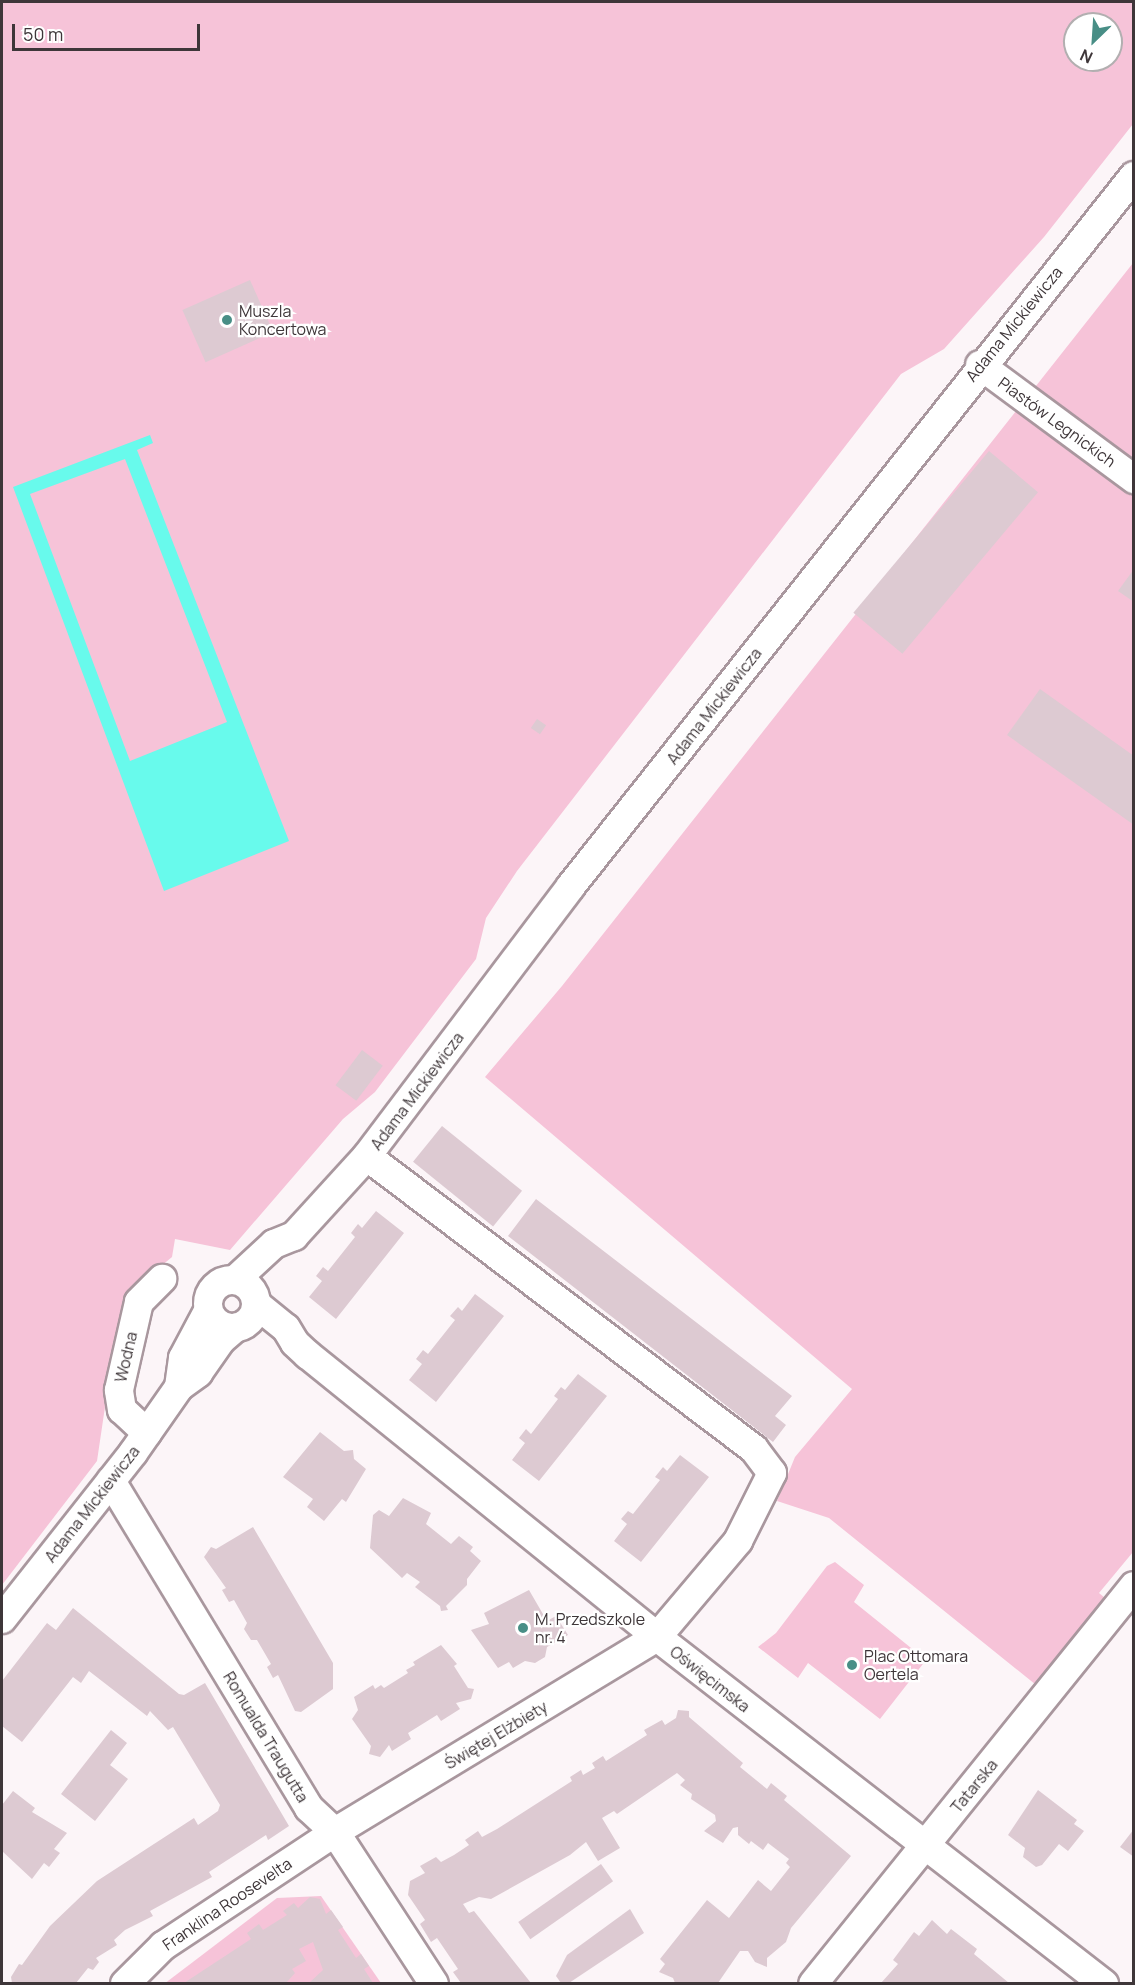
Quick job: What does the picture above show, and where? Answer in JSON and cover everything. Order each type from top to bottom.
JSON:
[{"type":"street","name":"Adama Mickiewicza","points":[[2,1619],[111,1482],[178,1387],[198,1373],[245,1307],[274,1244],[294,1236],[367,1156],[571,886],[980,365],[1134,176]]},
{"type":"street","name":"Piastów Legnickich","points":[[980,365],[1134,479]]},
{"type":"street","name":"Świętej Elżbiety","points":[[335,1832],[657,1637],[738,1541],[772,1473],[754,1449],[367,1156]]},
{"type":"street","name":"Wodna","points":[[147,1433],[122,1410],[119,1390],[139,1302],[162,1279]]},
{"type":"street","name":"Adama Mickiewicza","points":[[178,1387],[183,1358],[208,1311],[207,1300],[214,1287],[245,1307]]},
{"type":"street","name":"Oświęcimska","points":[[208,1311],[219,1325],[245,1307],[286,1328],[295,1343],[657,1637],[1104,1983]]},
{"type":"street","name":"Romualda Traugutta","points":[[111,1482],[309,1808],[335,1832],[434,1983]]},
{"type":"street","name":"Tatarska","points":[[813,1983],[1134,1586]]},
{"type":"street","name":"Franklina Roosevelta","points":[[125,1983],[163,1946],[335,1832]]},
{"type":"shaded area","points":[[2,2],[1133,2],[1133,124],[1044,237],[944,349],[901,374],[517,871],[486,918],[476,959],[375,1092],[343,1119],[230,1250],[175,1239],[172,1257],[132,1290],[113,1353],[97,1461],[2,1585]]},
{"type":"shaded area","points":[[1133,263],[1133,1552],[1099,1593],[1116,1607],[1046,1693],[829,1518],[777,1501],[795,1457],[852,1389],[485,1077],[562,986]]},
{"type":"shaded area","points":[[835,1562],[864,1585],[854,1602],[926,1660],[880,1719],[808,1663],[798,1678],[758,1647],[776,1633],[827,1566]]},
{"type":"shaded area","points":[[321,1896],[381,1983],[164,1984],[277,1898]]},
{"type":"water","points":[[150,435],[153,443],[137,450],[289,841],[164,891],[13,487]],"holes":[[[125,459],[227,722],[130,761],[30,494]]]},
{"type":"building","name":"Muszla Koncertowa","points":[[250,280],[273,332],[206,362],[182,310]]},
{"type":"building","points":[[989,451],[1038,492],[902,654],[853,613]]},
{"type":"building","points":[[1134,569],[1134,602],[1118,591]]},
{"type":"building","points":[[1040,689],[1134,756],[1134,825],[1007,735]]},
{"type":"building","points":[[537,719],[546,725],[540,734],[531,728]]},
{"type":"building","points":[[362,1050],[383,1066],[356,1101],[336,1085]]},
{"type":"building","points":[[442,1126],[522,1191],[493,1227],[413,1162]]},
{"type":"building","points":[[536,1199],[792,1396],[775,1416],[786,1425],[773,1442],[508,1236]]},
{"type":"building","points":[[376,1211],[404,1233],[336,1319],[309,1297],[322,1281],[316,1276],[323,1267],[328,1271],[355,1237],[351,1233],[358,1224],[362,1228]]},
{"type":"building","points":[[475,1294],[504,1316],[436,1402],[409,1380],[422,1364],[416,1359],[423,1350],[428,1354],[455,1320],[450,1316],[458,1307],[462,1311]]},
{"type":"building","points":[[578,1374],[607,1396],[539,1481],[512,1460],[525,1443],[519,1438],[526,1429],[531,1434],[558,1399],[554,1396],[561,1387],[565,1390]]},
{"type":"building","points":[[320,1432],[344,1451],[353,1450],[354,1459],[366,1469],[346,1502],[342,1499],[324,1521],[307,1507],[313,1499],[283,1477]]},
{"type":"building","points":[[680,1455],[709,1477],[641,1562],[614,1541],[627,1524],[621,1519],[628,1511],[633,1514],[660,1480],[655,1477],[663,1467],[667,1471]]},
{"type":"building","points":[[403,1498],[431,1513],[426,1524],[451,1544],[459,1536],[473,1547],[470,1551],[481,1561],[467,1579],[467,1585],[446,1606],[448,1610],[441,1611],[440,1606],[415,1587],[420,1582],[407,1573],[402,1578],[370,1548],[373,1515],[379,1510],[389,1516]]},
{"type":"building","points":[[253,1527],[333,1663],[333,1689],[301,1712],[295,1711],[278,1675],[273,1678],[267,1667],[271,1664],[257,1640],[251,1640],[244,1629],[247,1623],[234,1600],[229,1602],[222,1590],[226,1588],[204,1557],[211,1547],[216,1549]]},
{"type":"building","name":"M. Przedszkole nr. 4","points":[[529,1590],[547,1621],[556,1616],[568,1635],[547,1647],[545,1657],[535,1663],[525,1661],[513,1668],[509,1662],[498,1668],[471,1630],[489,1624],[484,1613]]},
{"type":"building","points":[[73,1608],[179,1694],[184,1695],[205,1683],[289,1826],[268,1840],[266,1835],[209,1872],[212,1877],[150,1911],[153,1916],[125,1930],[114,1940],[117,1945],[96,1958],[99,1962],[93,1970],[88,1968],[76,1983],[12,1983],[11,1977],[19,1964],[22,1965],[50,1926],[97,1881],[194,1818],[198,1825],[218,1811],[220,1805],[173,1727],[168,1730],[150,1711],[147,1716],[89,1671],[81,1683],[73,1677],[22,1742],[2,1726],[2,1681],[47,1623],[56,1630]]},
{"type":"building","points":[[441,1645],[457,1664],[454,1666],[468,1688],[474,1689],[471,1699],[456,1703],[460,1709],[441,1721],[437,1715],[408,1733],[411,1739],[392,1751],[389,1745],[380,1757],[369,1754],[371,1746],[352,1719],[358,1710],[354,1697],[373,1685],[375,1689],[381,1685],[384,1688],[408,1673],[406,1670],[415,1665],[413,1662]]},
{"type":"building","points":[[678,1710],[689,1711],[689,1717],[743,1763],[740,1767],[767,1789],[771,1783],[787,1796],[784,1800],[851,1856],[791,1928],[786,1942],[767,1958],[767,1967],[755,1962],[748,1951],[740,1951],[718,1983],[675,1983],[673,1978],[659,1972],[665,1964],[660,1959],[707,1900],[729,1918],[758,1880],[771,1891],[790,1867],[786,1863],[789,1859],[768,1843],[763,1850],[751,1841],[749,1844],[738,1835],[738,1827],[733,1828],[723,1843],[704,1831],[716,1821],[715,1815],[691,1799],[692,1794],[680,1785],[685,1780],[677,1773],[617,1814],[614,1811],[602,1818],[620,1848],[598,1861],[586,1842],[570,1855],[491,1899],[479,1897],[463,1904],[469,1913],[474,1911],[531,1983],[461,1983],[453,1972],[458,1969],[437,1938],[431,1942],[420,1924],[425,1920],[408,1895],[410,1881],[425,1873],[420,1866],[436,1857],[441,1862],[454,1855],[469,1845],[465,1840],[478,1831],[482,1837],[497,1829],[572,1781],[570,1777],[581,1770],[583,1775],[595,1768],[592,1763],[603,1756],[606,1761],[647,1735],[644,1730],[662,1720],[665,1725],[676,1718]]},
{"type":"building","points":[[111,1730],[127,1743],[110,1765],[128,1779],[95,1821],[61,1794]]},
{"type":"building","points":[[1038,1790],[1077,1820],[1074,1824],[1084,1831],[1068,1851],[1059,1844],[1042,1865],[1036,1867],[1023,1857],[1025,1848],[1008,1835]]},
{"type":"building","points":[[13,1791],[35,1808],[32,1812],[67,1833],[54,1849],[60,1853],[49,1867],[44,1863],[32,1879],[2,1851],[2,1805]]},
{"type":"building","points":[[1134,1829],[1134,1857],[1120,1847]]},
{"type":"building","points":[[601,1864],[613,1881],[530,1939],[518,1922]]},
{"type":"building","points":[[310,1897],[320,1899],[326,1914],[331,1910],[343,1927],[338,1930],[356,1958],[361,1954],[369,1966],[364,1969],[373,1983],[309,1983],[323,1970],[313,1942],[299,1949],[306,1961],[292,1969],[295,1973],[286,1983],[184,1983],[251,1939],[247,1933],[259,1924],[263,1930],[287,1915],[283,1911],[294,1903],[298,1908]]},
{"type":"building","points":[[630,1909],[644,1933],[569,1983],[561,1983],[556,1976],[567,1955]]},
{"type":"building","points":[[932,1920],[947,1934],[951,1929],[977,1949],[974,1954],[1009,1983],[881,1983],[898,1964],[893,1960],[914,1932],[919,1936]]},
{"type":"place","name":"Muszla Koncertowa","points":[[227,320]]},
{"type":"place","name":"M. Przedszkole nr. 4","points":[[523,1628]]},
{"type":"place","name":"Plac Ottomara Oertela","points":[[852,1665]]}]
